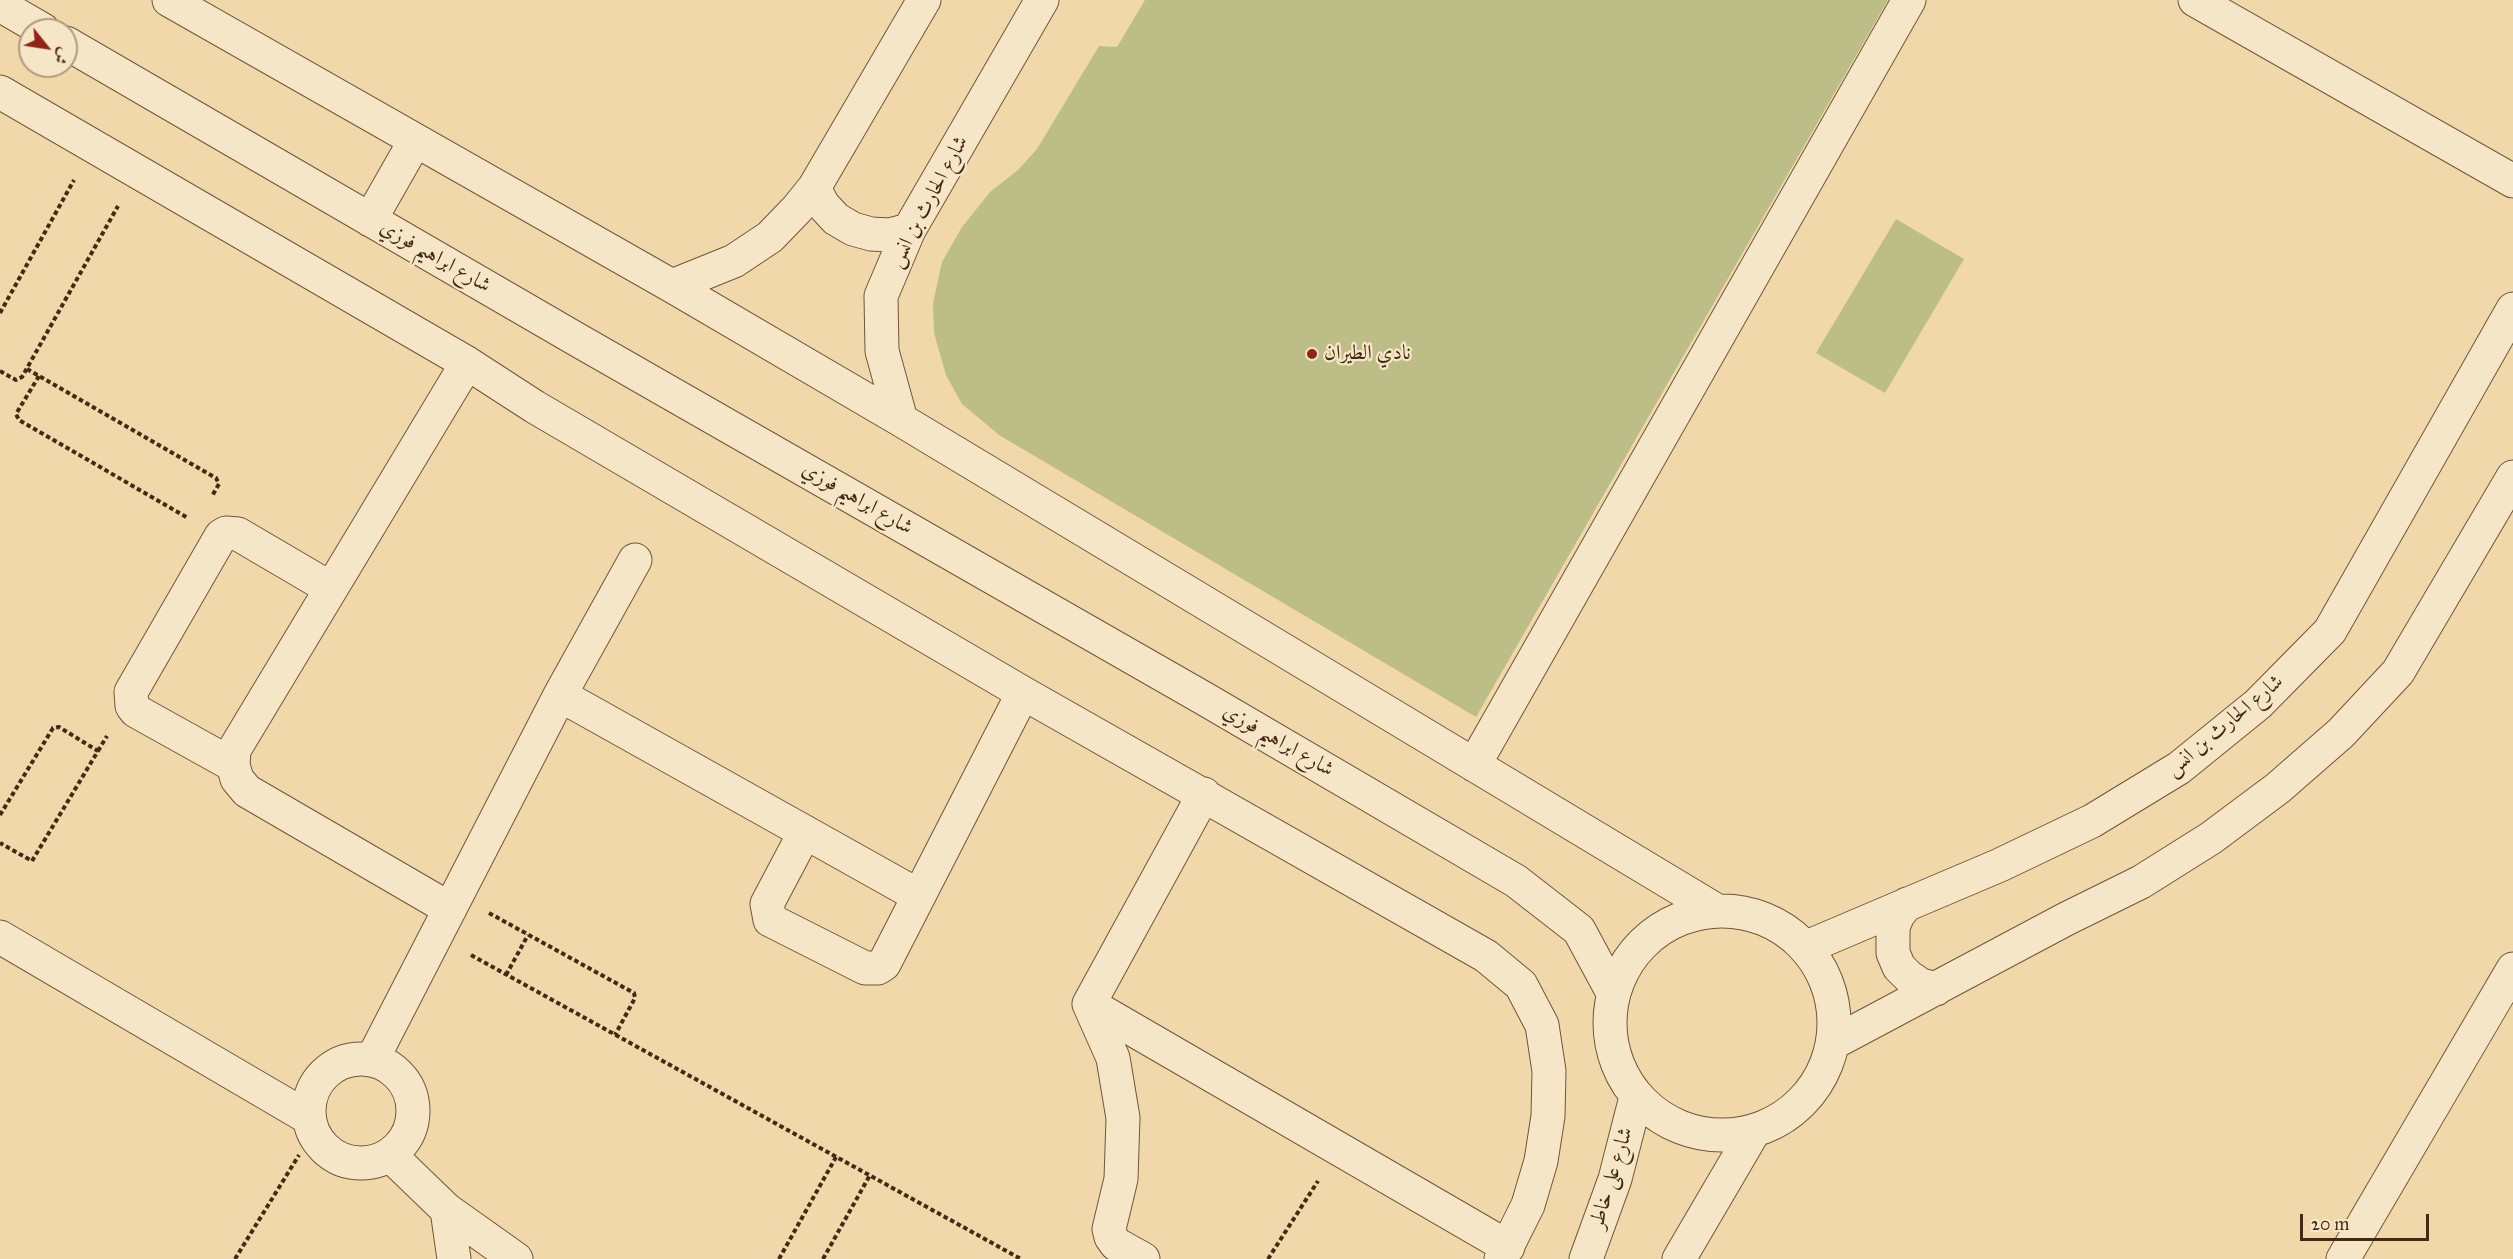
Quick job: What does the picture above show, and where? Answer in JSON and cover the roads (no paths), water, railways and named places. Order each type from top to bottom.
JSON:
[{"type":"street","points":[[169,0],[672,286],[901,420],[1714,909],[1765,917],[1807,947],[1826,977],[1834,1009],[1833,1043],[1818,1082],[1790,1113],[1754,1131],[1722,1136],[1690,1131],[1660,1118],[1636,1097],[1617,1066],[1609,1029],[1612,993],[1634,951],[1670,922],[1714,909]]},
{"type":"street","points":[[672,286],[734,261],[770,237],[797,209],[814,188],[924,0]]},
{"type":"street","name":"شارع الحارث بن انس","points":[[901,420],[882,351],[881,296],[909,230],[1042,0]]},
{"type":"street","points":[[1474,765],[1910,0]]},
{"type":"street","points":[[2195,0],[2513,181]]},
{"type":"street","points":[[0,5],[22,18]]},
{"type":"street","name":"شارع ابراهيم فوزي","points":[[78,50],[1195,693],[1515,881],[1579,930],[1612,993]]},
{"type":"street","points":[[0,92],[467,363],[546,413],[1023,693],[1486,956],[1521,985],[1542,1025],[1549,1071],[1548,1116],[1541,1161],[1528,1205],[1504,1253],[1339,1148],[1089,1004]]},
{"type":"street","points":[[370,220],[415,141]]},
{"type":"street","points":[[814,188],[823,205],[836,219],[853,229],[871,234],[890,235],[909,230]]},
{"type":"street","name":"شارع الحارث بن انس","points":[[1807,947],[2000,865],[2092,821],[2179,768],[2258,704],[2330,631],[2513,309]]},
{"type":"street","points":[[448,914],[247,791],[237,779],[233,765],[234,750],[467,363]]},
{"type":"street","points":[[1833,1043],[2066,919],[2141,882],[2211,838],[2278,788],[2332,741],[2398,672],[2513,477]]},
{"type":"street","points":[[233,765],[136,711],[132,706],[131,692],[221,536],[226,533],[238,534],[330,588]]},
{"type":"street","points":[[372,1060],[560,695],[635,560]]},
{"type":"street","points":[[805,832],[767,904],[770,920],[865,968],[872,969],[884,964],[1023,693]]},
{"type":"street","points":[[560,695],[919,896]]},
{"type":"street","points":[[1089,1004],[1204,794]]},
{"type":"street","points":[[1907,904],[1893,927],[1893,953],[1899,967],[1909,977],[1921,985],[1936,988]]},
{"type":"street","points":[[0,937],[311,1125]]},
{"type":"street","points":[[2343,1259],[2513,969]]},
{"type":"street","points":[[1089,1004],[1113,1058],[1123,1118],[1121,1179],[1109,1229],[1116,1244],[1143,1259]]},
{"type":"street","points":[[356,1059],[372,1060],[387,1064],[399,1074],[408,1087],[413,1101],[414,1116],[410,1132],[390,1155],[376,1162],[361,1164],[346,1162],[321,1145],[311,1125],[312,1093],[325,1072],[339,1063],[356,1059]]},
{"type":"street","name":"شارع على خاطر","points":[[1586,1259],[1615,1179],[1636,1097]]},
{"type":"street","points":[[1679,1259],[1754,1131]]},
{"type":"street","points":[[390,1155],[447,1210],[511,1258]]},
{"type":"street","points":[[447,1210],[454,1259]]},
{"type":"place","name":"نادي الطيران","points":[[1312,354]]}]
